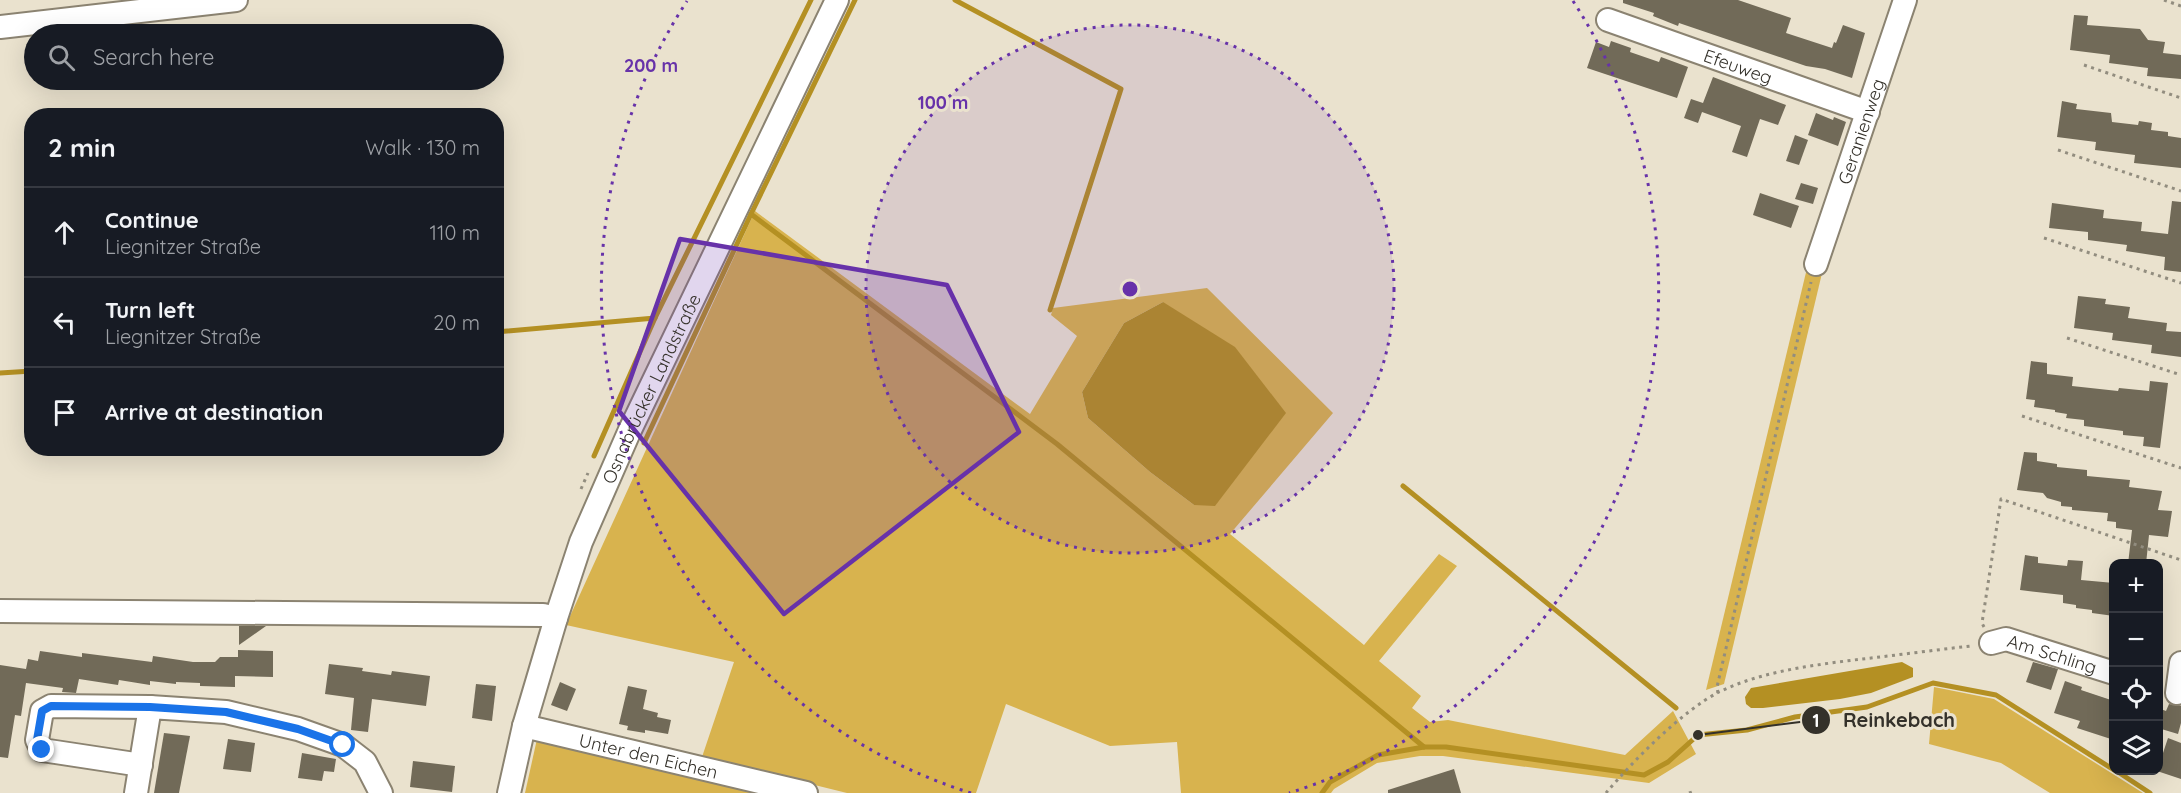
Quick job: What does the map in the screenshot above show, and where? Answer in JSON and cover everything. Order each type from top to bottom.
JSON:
[{"type":"street","points":[[26,24],[236,0]]},
{"type":"street","name":"Osnabrücker Landstraße","points":[[509,793],[524,726],[556,618],[582,542],[630,430],[837,0]]},
{"type":"street","name":"Geranienweg","points":[[1815,264],[1905,0]]},
{"type":"street","name":"Efeuweg","points":[[1608,20],[1868,112]]},
{"type":"street","points":[[0,27],[24,24]]},
{"type":"street","points":[[0,611],[520,615],[556,618]]},
{"type":"street","name":"Am Schling","points":[[1990,642],[2006,639],[2109,671]]},
{"type":"street","points":[[2172,691],[2181,663]]},
{"type":"street","points":[[141,765],[42,750],[37,740],[42,711],[51,706],[150,707],[226,712],[298,729],[343,745],[365,762],[381,793]]},
{"type":"street","points":[[136,793],[150,707]]},
{"type":"street","name":"Unter den Eichen","points":[[524,726],[806,793]]},
{"type":"path","points":[[2164,0],[2181,6]]},
{"type":"path","points":[[2084,65],[2181,98]]},
{"type":"path","points":[[2058,150],[2181,191]]},
{"type":"path","points":[[2044,238],[2181,283]]},
{"type":"path","points":[[1718,693],[1717,687],[1815,264]]},
{"type":"path","points":[[2067,338],[2181,375]]},
{"type":"path","points":[[2022,416],[2181,468]]},
{"type":"path","points":[[1606,793],[1677,722],[1718,693],[1765,676],[1812,666],[1990,642],[1982,623],[2001,499],[2181,560]]},
{"type":"highlighted area","points":[[680,239],[947,285],[1019,432],[784,614],[619,411]]},
{"type":"shaded area","points":[[755,211],[1030,414],[1077,336],[1051,315],[1053,308],[1207,288],[1333,413],[1230,534],[1364,645],[1439,554],[1457,566],[1379,661],[1421,696],[1412,708],[1430,722],[1448,720],[1625,755],[1673,711],[1696,754],[1649,783],[1443,756],[1420,756],[1377,763],[1331,793],[1181,793],[1177,742],[1110,746],[1006,704],[976,793],[847,793],[702,757],[734,662],[566,625]],"holes":[[[1163,302],[1194,505],[1150,472],[1088,418],[1082,392],[1124,323]]]},
{"type":"shaded area","points":[[1808,264],[1823,269],[1724,684],[1706,690]]},
{"type":"shaded area","points":[[1163,302],[1235,347],[1286,413],[1215,506],[1194,505],[1150,472],[1088,418],[1082,392],[1124,323]]},
{"type":"shaded area","points":[[1902,662],[1913,668],[1913,677],[1871,693],[1763,708],[1751,708],[1746,704],[1745,697],[1751,688]]},
{"type":"shaded area","points":[[1934,687],[1994,699],[2109,772],[2109,775],[2114,775],[2143,793],[2050,793],[2001,763],[1929,744]]},
{"type":"shaded area","points":[[537,739],[749,789],[750,793],[525,793]]},
{"type":"building","points":[[1623,0],[1738,0],[1791,18],[1786,33],[1832,48],[1843,25],[1865,33],[1852,78],[1825,69],[1806,66],[1679,23],[1678,26],[1653,16],[1654,13],[1623,3]]},
{"type":"building","points":[[2074,15],[2088,16],[2087,25],[2140,29],[2148,40],[2165,42],[2163,53],[2181,55],[2181,79],[2147,76],[2148,68],[2109,63],[2110,55],[2070,50]]},
{"type":"building","points":[[1611,41],[1631,48],[1630,52],[1659,62],[1661,57],[1688,67],[1677,98],[1587,68],[1596,42],[1609,47]]},
{"type":"building","points":[[1713,77],[1786,105],[1778,125],[1760,119],[1747,157],[1732,152],[1741,126],[1702,112],[1698,123],[1684,118],[1691,99],[1703,103]]},
{"type":"building","points":[[2062,101],[2077,104],[2076,109],[2111,113],[2112,122],[2138,125],[2139,121],[2152,123],[2151,130],[2168,132],[2168,136],[2181,138],[2181,168],[2134,163],[2135,155],[2095,150],[2096,142],[2057,137]]},
{"type":"building","points":[[1816,113],[1833,120],[1834,117],[1846,122],[1838,146],[1808,135]]},
{"type":"building","points":[[1795,135],[1808,140],[1799,165],[1786,161]]},
{"type":"building","points":[[1801,183],[1818,188],[1813,204],[1795,199]]},
{"type":"building","points":[[1760,193],[1799,206],[1791,228],[1753,215]]},
{"type":"building","points":[[2172,201],[2181,202],[2181,272],[2164,270],[2165,257],[2126,251],[2127,245],[2088,240],[2088,232],[2049,228],[2052,203],[2104,210],[2103,218],[2142,222],[2141,231],[2168,234]]},
{"type":"building","points":[[2078,296],[2106,299],[2105,304],[2130,307],[2128,318],[2167,323],[2166,331],[2181,332],[2181,357],[2151,353],[2152,345],[2112,340],[2113,333],[2074,328]]},
{"type":"building","points":[[2031,361],[2047,363],[2047,374],[2073,377],[2072,386],[2118,391],[2119,388],[2149,391],[2150,381],[2168,383],[2160,448],[2143,446],[2144,437],[2123,435],[2123,431],[2084,426],[2084,420],[2066,418],[2067,414],[2034,407],[2035,400],[2026,399]]},
{"type":"building","points":[[2024,452],[2037,453],[2037,461],[2057,464],[2057,467],[2087,470],[2087,476],[2130,480],[2129,487],[2162,491],[2158,510],[2172,511],[2168,537],[2149,535],[2147,559],[2129,559],[2132,530],[2116,528],[2116,522],[2107,521],[2108,513],[2072,510],[2072,507],[2061,506],[2061,502],[2047,498],[2043,493],[2017,490]]},
{"type":"building","points":[[2025,555],[2038,557],[2038,563],[2067,566],[2068,560],[2083,561],[2081,580],[2109,583],[2109,615],[2092,613],[2092,610],[2076,608],[2076,605],[2063,603],[2063,595],[2020,590]]},
{"type":"building","points":[[239,626],[266,626],[239,645]]},
{"type":"building","points":[[238,650],[273,651],[273,677],[235,676],[235,687],[150,681],[150,685],[119,680],[118,685],[79,679],[76,693],[62,692],[63,688],[26,683],[21,716],[15,715],[8,758],[0,757],[0,665],[26,669],[28,659],[38,661],[40,651],[82,657],[82,653],[152,662],[153,656],[193,662],[215,662],[220,657],[238,657]]},
{"type":"building","points":[[2033,662],[2058,669],[2051,690],[2026,682]]},
{"type":"building","points":[[329,664],[363,668],[362,671],[391,675],[392,671],[430,676],[426,706],[372,699],[368,732],[351,730],[354,698],[325,694]]},
{"type":"building","points":[[2065,681],[2082,687],[2081,690],[2109,699],[2109,738],[2077,728],[2080,721],[2054,713]]},
{"type":"building","points":[[560,682],[576,689],[567,711],[551,705]]},
{"type":"building","points":[[476,684],[496,686],[492,721],[472,718]]},
{"type":"building","points":[[628,686],[647,690],[643,709],[658,713],[657,717],[671,720],[668,734],[627,730],[628,726],[619,724]]},
{"type":"building","points":[[2169,704],[2181,706],[2181,723],[2178,734],[2163,730],[2163,710],[2166,711]]},
{"type":"building","points":[[164,733],[190,736],[179,793],[154,793]]},
{"type":"building","points":[[2168,738],[2181,743],[2181,779],[2163,773],[2163,753]]},
{"type":"building","points":[[228,739],[255,743],[251,772],[223,769]]},
{"type":"building","points":[[302,753],[336,759],[334,772],[324,771],[322,781],[298,778]]},
{"type":"building","points":[[413,761],[455,766],[452,792],[410,787]]},
{"type":"building","points":[[1454,769],[1461,793],[1388,793],[1388,790]]},
{"type":"waterway","points":[[594,456],[655,318],[811,0]]},
{"type":"waterway","points":[[644,443],[751,214],[855,0]]},
{"type":"waterway","points":[[955,0],[1121,89],[1050,310]]},
{"type":"waterway","points":[[751,214],[1057,444],[1424,747]]},
{"type":"waterway","points":[[504,331],[655,318]]},
{"type":"waterway","points":[[0,373],[24,372]]},
{"type":"waterway","points":[[1403,486],[1676,708]]},
{"type":"waterway","points":[[1322,793],[1330,782],[1378,755],[1424,747],[1446,747],[1644,775],[1668,762],[1698,735],[1747,730],[1795,717],[1867,707],[1933,683],[1996,695],[2109,767]]},
{"type":"waterway","points":[[2123,775],[2150,793]]},
{"type":"place","name":"Reinkebach","points":[[1698,735]]},
{"type":"route","points":[[42,750],[37,740],[42,711],[51,706],[150,707],[226,712],[298,729],[343,745]]}]
